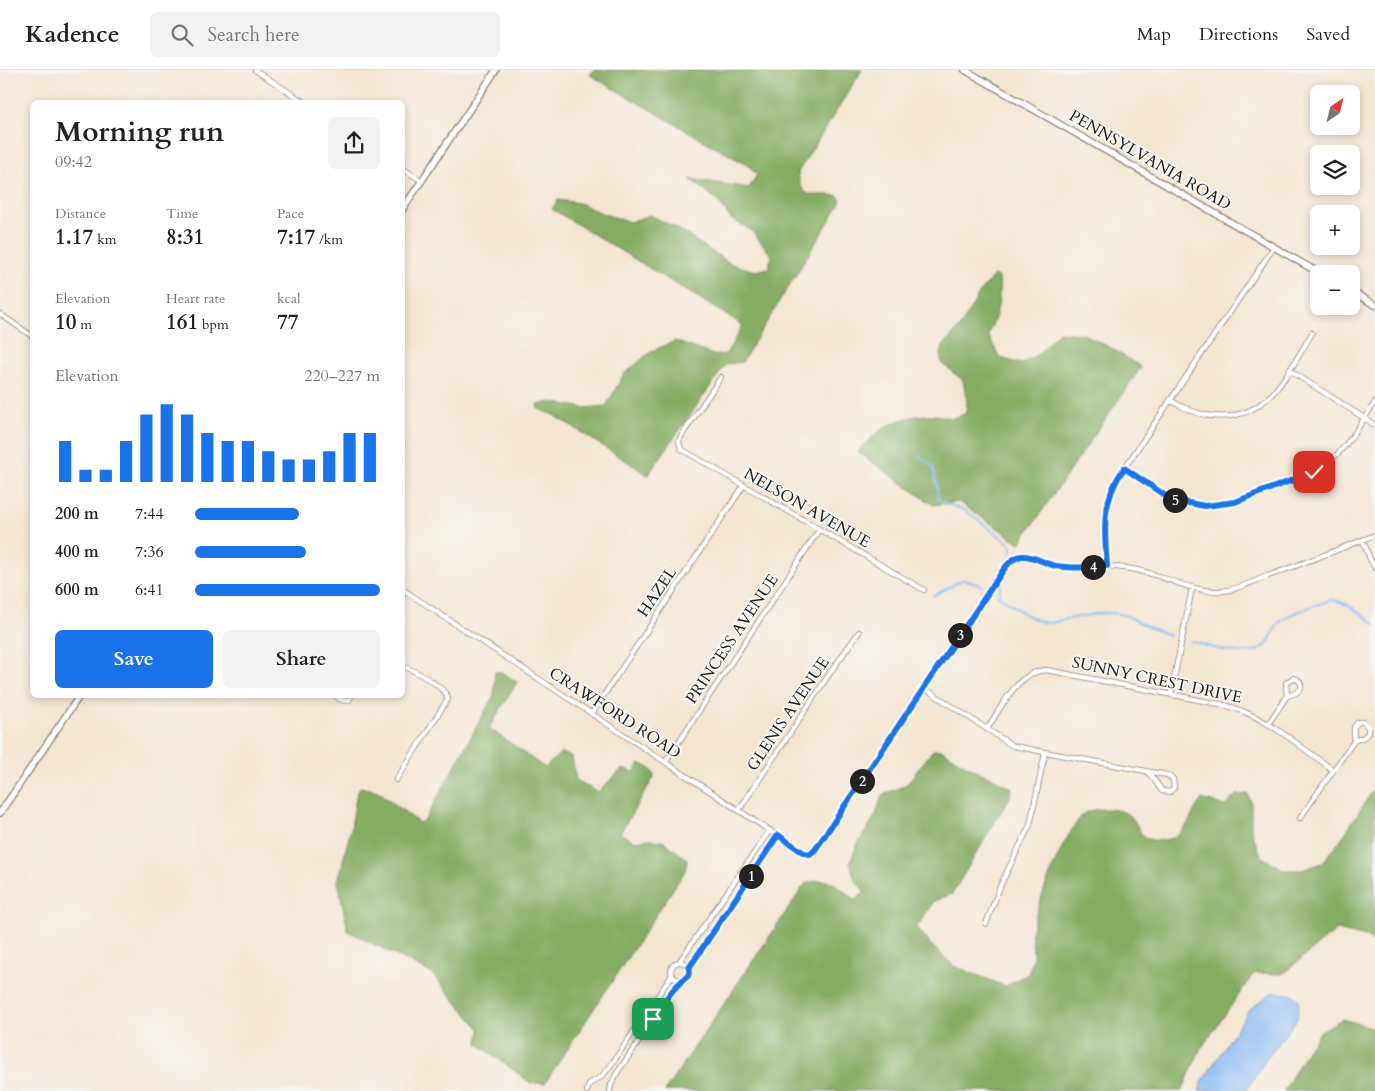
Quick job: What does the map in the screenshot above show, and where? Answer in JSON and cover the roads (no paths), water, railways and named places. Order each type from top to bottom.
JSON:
[{"type":"street","points":[[255,70],[301,100]]},
{"type":"street","points":[[405,206],[496,70]]},
{"type":"street","name":"PENNSYLVANIA ROAD","points":[[965,70],[1310,268]]},
{"type":"street","points":[[405,170],[422,181]]},
{"type":"street","points":[[1107,566],[1104,518],[1109,496],[1117,479],[1274,247]]},
{"type":"street","points":[[1360,296],[1375,305]]},
{"type":"street","points":[[0,314],[30,335]]},
{"type":"street","points":[[1170,400],[1199,414],[1219,417],[1238,415],[1249,411],[1268,398],[1276,389],[1312,333]]},
{"type":"street","points":[[1289,370],[1375,425]]},
{"type":"street","name":"NELSON AVENUE","points":[[721,377],[680,438],[679,446],[685,452],[924,590]]},
{"type":"street","points":[[1124,468],[1158,492],[1169,497],[1198,505],[1223,505],[1236,502],[1324,467],[1345,448],[1375,402]]},
{"type":"street","name":"HAZEL","points":[[592,713],[744,485]]},
{"type":"street","name":"PRINCESS AVENUE","points":[[666,761],[819,530]]},
{"type":"street","points":[[1147,772],[1162,791],[1168,792],[1174,788],[1175,782],[1170,776],[1013,746],[924,688],[1004,569],[1014,559],[1025,556],[1058,566],[1107,566],[1140,571],[1192,588],[1216,591],[1236,588],[1375,535]]},
{"type":"street","points":[[1363,540],[1375,568]]},
{"type":"street","points":[[1171,694],[1192,588]]},
{"type":"street","name":"CRAWFORD ROAD","points":[[405,590],[804,853],[810,854],[815,850],[924,688]]},
{"type":"street","name":"GLENIS AVENUE","points":[[740,810],[859,632]]},
{"type":"street","points":[[396,780],[442,710],[448,696],[441,689],[405,667]]},
{"type":"street","name":"SUNNY CREST DRIVE","points":[[987,730],[1019,682],[1038,671],[1047,670],[1236,708],[1268,724],[1333,770]]},
{"type":"street","points":[[1268,724],[1287,696]]},
{"type":"street","points":[[0,813],[78,698]]},
{"type":"street","points":[[338,698],[345,701],[350,698]]},
{"type":"street","points":[[1300,818],[1354,741],[1368,733],[1368,727],[1364,722],[1358,722],[1354,727],[1354,741]]},
{"type":"street","points":[[986,924],[1001,884],[1030,825],[1045,753]]},
{"type":"street","points":[[587,1091],[589,1084],[601,1077],[609,1068],[672,975],[673,965],[679,962],[770,830]]},
{"type":"street","points":[[610,1091],[617,1073],[681,980],[688,976],[689,968],[778,835]]},
{"type":"street","points":[[723,898],[732,904]]},
{"type":"street","points":[[679,962],[686,964],[689,968]]},
{"type":"street","points":[[672,975],[681,980]]},
{"type":"street","points":[[639,1023],[647,1028]]},
{"type":"street","points":[[609,1068],[617,1073]]},
{"type":"water","points":[[1273,992],[1294,995],[1299,1000],[1297,1019],[1265,1061],[1246,1091],[1199,1091],[1202,1082],[1249,1010]]},
{"type":"waterway","points":[[919,456],[933,467],[938,499],[967,512],[1009,543],[1012,548],[1009,562]]},
{"type":"waterway","points":[[999,596],[1002,579],[1009,566]]},
{"type":"waterway","points":[[933,596],[962,580],[983,586]]},
{"type":"waterway","points":[[997,595],[1028,616],[1044,623],[1053,623],[1102,613],[1113,613],[1125,615],[1171,636]]},
{"type":"waterway","points":[[1191,641],[1229,651],[1249,652],[1258,650],[1267,644],[1283,619],[1331,600],[1349,606],[1375,624]]}]
